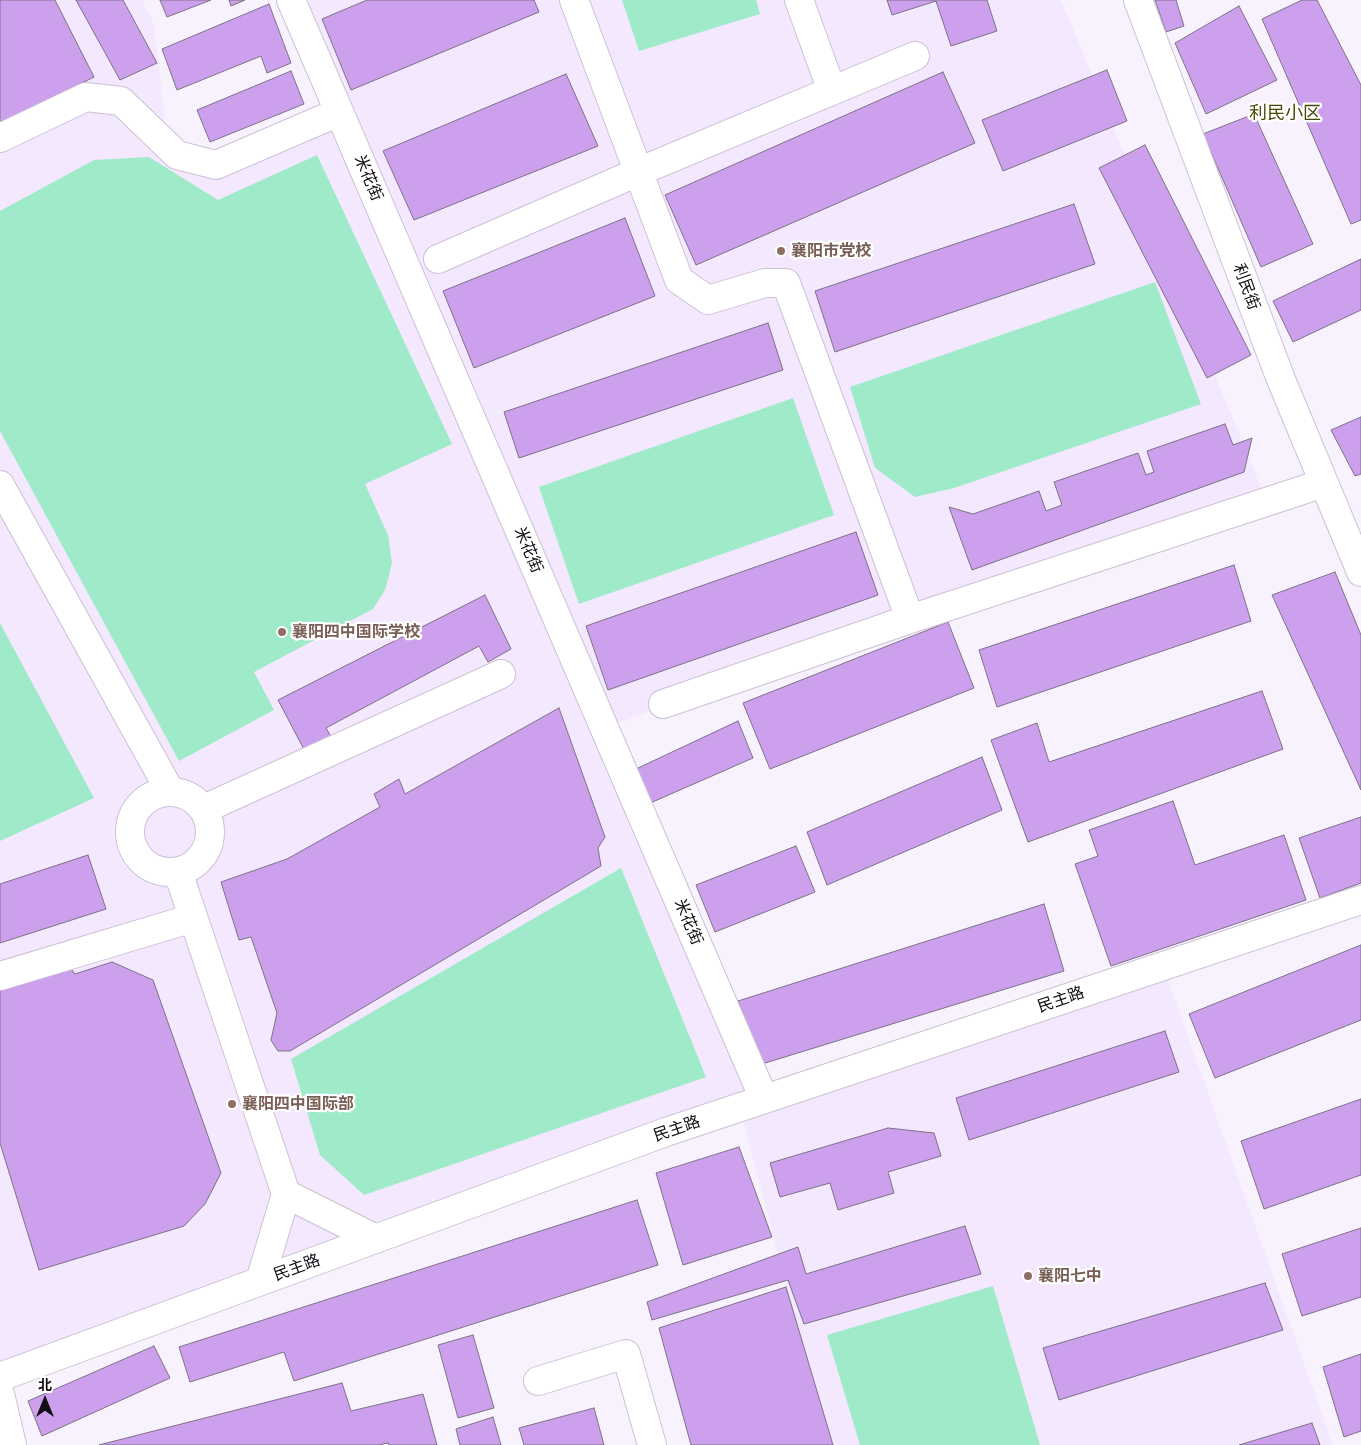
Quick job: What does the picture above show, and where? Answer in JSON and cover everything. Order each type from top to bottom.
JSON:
[{"type":"street","name":"米花街","points":[[291,0],[764,1099]]},
{"type":"street","points":[[574,0],[679,280],[708,300],[765,283],[786,283],[910,619]]},
{"type":"street","points":[[799,0],[832,90]]},
{"type":"street","name":"利民街","points":[[1138,0],[1280,377],[1361,572]]},
{"type":"street","points":[[438,259],[638,172],[915,56]]},
{"type":"street","points":[[0,138],[86,97],[121,101],[177,155],[216,165],[339,112]]},
{"type":"street","points":[[664,704],[910,619],[1324,483]]},
{"type":"street","points":[[0,485],[170,791]]},
{"type":"street","points":[[204,809],[501,674]]},
{"type":"street","points":[[170,791],[184,793],[195,799],[204,809],[210,821],[211,834],[208,847],[201,859],[190,867],[178,872],[164,872],[151,868],[140,860],[133,849],[129,836],[131,822],[136,810],[145,800],[157,793],[170,791]]},
{"type":"street","points":[[178,872],[286,1194],[260,1281]]},
{"type":"street","name":"民主路","points":[[0,1377],[666,1132],[1361,900]]},
{"type":"street","points":[[0,976],[193,918]]},
{"type":"street","points":[[286,1194],[376,1239]]},
{"type":"street","points":[[538,1380],[626,1354],[652,1445]]},
{"type":"street","points":[[0,1394],[12,1445]]},
{"type":"shaded area","points":[[0,0],[142,0],[154,24],[168,146],[216,165],[339,112],[291,0],[1061,0],[1267,502],[605,727],[764,1099],[1163,966],[1333,1445],[827,1445],[740,1108],[0,1377]]},
{"type":"green space","points":[[622,0],[756,0],[760,14],[639,51]]},
{"type":"green space","points":[[317,155],[452,444],[365,484],[388,535],[392,563],[385,590],[373,609],[254,672],[274,710],[179,761],[0,431],[0,211],[94,160],[149,157],[218,200]]},
{"type":"green space","points":[[1155,282],[1201,404],[954,488],[915,497],[875,468],[850,387]]},
{"type":"green space","points":[[793,398],[834,515],[579,604],[539,487]]},
{"type":"green space","points":[[0,623],[94,798],[0,841]]},
{"type":"green space","points":[[621,868],[706,1077],[364,1195],[320,1155],[291,1059]]},
{"type":"green space","points":[[993,1286],[1040,1445],[860,1445],[827,1335]]},
{"type":"building","points":[[0,0],[55,0],[94,77],[0,124]]},
{"type":"building","points":[[76,0],[123,0],[157,63],[120,80]]},
{"type":"building","points":[[160,0],[211,0],[167,17]]},
{"type":"building","points":[[229,0],[245,0],[231,6]]},
{"type":"building","points":[[367,0],[534,0],[539,12],[351,90],[322,19]]},
{"type":"building","points":[[887,0],[987,0],[997,31],[951,46],[936,1],[892,15]]},
{"type":"building","points":[[1155,0],[1176,0],[1184,26],[1166,32]]},
{"type":"building","points":[[1302,0],[1317,0],[1361,85],[1361,220],[1351,224],[1262,19]]},
{"type":"building","points":[[269,4],[291,63],[267,73],[261,56],[177,90],[162,49]]},
{"type":"building","points":[[1239,6],[1277,80],[1206,114],[1175,43]]},
{"type":"building","points":[[1107,70],[1127,121],[1003,171],[982,120]]},
{"type":"building","points":[[291,71],[304,104],[210,142],[197,110]]},
{"type":"building","points":[[943,72],[975,143],[696,265],[665,195]]},
{"type":"building","points":[[566,74],[598,146],[414,220],[383,151]]},
{"type":"building","points":[[1254,114],[1313,244],[1261,267],[1203,134]]},
{"type":"building","points":[[1145,145],[1251,355],[1207,378],[1099,168]]},
{"type":"building","points":[[1074,204],[1095,264],[835,352],[815,291]]},
{"type":"building","points":[[625,218],[655,296],[474,368],[443,291]]},
{"type":"building","points":[[1361,259],[1361,310],[1293,342],[1273,301]]},
{"type":"building","points":[[768,323],[783,370],[519,458],[504,412]]},
{"type":"building","points":[[1361,417],[1361,474],[1355,476],[1331,430]]},
{"type":"building","points":[[1225,424],[1233,445],[1252,438],[1244,472],[972,570],[949,507],[973,514],[1039,491],[1046,511],[1062,505],[1054,482],[1138,453],[1146,475],[1154,472],[1147,451]]},
{"type":"building","points":[[856,532],[878,595],[608,690],[586,626]]},
{"type":"building","points":[[1234,565],[1251,621],[997,707],[979,650]]},
{"type":"building","points":[[1335,572],[1361,635],[1361,790],[1272,595]]},
{"type":"building","points":[[485,595],[511,649],[488,662],[479,646],[326,728],[333,740],[307,755],[278,700]]},
{"type":"building","points":[[948,622],[974,688],[770,769],[743,703]]},
{"type":"building","points":[[1262,691],[1283,749],[1028,842],[991,740],[1037,723],[1049,762]]},
{"type":"building","points":[[559,708],[605,837],[598,848],[601,866],[290,1051],[278,1051],[271,1040],[277,1013],[251,937],[239,940],[221,882],[287,859],[380,807],[374,794],[399,779],[405,794]]},
{"type":"building","points":[[738,721],[753,758],[648,804],[636,769]]},
{"type":"building","points":[[982,757],[1002,810],[827,885],[807,832]]},
{"type":"building","points":[[1173,801],[1195,865],[1284,835],[1306,900],[1111,966],[1075,864],[1098,856],[1089,830]]},
{"type":"building","points":[[1361,817],[1361,883],[1320,898],[1299,838]]},
{"type":"building","points":[[796,846],[815,892],[715,932],[696,885]]},
{"type":"building","points":[[88,855],[106,909],[0,943],[0,884]]},
{"type":"building","points":[[1044,904],[1064,971],[762,1064],[738,1001]]},
{"type":"building","points":[[1361,945],[1361,1020],[1215,1078],[1189,1014]]},
{"type":"building","points":[[112,962],[153,980],[221,1173],[205,1204],[184,1226],[39,1270],[0,1143],[0,986],[68,965],[75,974]]},
{"type":"building","points":[[1165,1031],[1179,1072],[969,1140],[956,1098]]},
{"type":"building","points":[[1361,1099],[1361,1175],[1264,1209],[1241,1141]]},
{"type":"building","points":[[888,1128],[934,1133],[941,1156],[888,1172],[894,1193],[838,1210],[830,1183],[780,1197],[770,1163]]},
{"type":"building","points":[[739,1147],[772,1237],[683,1265],[656,1173]]},
{"type":"building","points":[[637,1200],[658,1265],[294,1381],[284,1352],[190,1382],[179,1347]]},
{"type":"building","points":[[965,1226],[981,1274],[804,1324],[788,1280],[652,1320],[647,1302],[798,1247],[806,1274]]},
{"type":"building","points":[[1361,1228],[1361,1297],[1302,1316],[1282,1254]]},
{"type":"building","points":[[1265,1283],[1283,1330],[1059,1400],[1043,1348]]},
{"type":"building","points":[[786,1287],[833,1445],[691,1445],[659,1328]]},
{"type":"building","points":[[473,1335],[494,1408],[458,1418],[438,1345]]},
{"type":"building","points":[[154,1346],[170,1378],[42,1436],[28,1401]]},
{"type":"building","points":[[1361,1354],[1361,1431],[1344,1437],[1323,1367]]},
{"type":"building","points":[[342,1383],[351,1411],[423,1394],[437,1445],[389,1445],[388,1443],[379,1445],[99,1445]]},
{"type":"building","points":[[594,1408],[604,1445],[524,1445],[519,1428]]},
{"type":"building","points":[[493,1417],[501,1445],[460,1445],[456,1429]]},
{"type":"building","points":[[1312,1423],[1320,1445],[1239,1445]]},
{"type":"place","name":"襄阳市党校","points":[[781,251]]},
{"type":"place","name":"襄阳四中国际学校","points":[[282,632]]},
{"type":"place","name":"襄阳四中国际部","points":[[232,1104]]},
{"type":"place","name":"襄阳七中","points":[[1028,1276]]},
{"type":"district","name":"利民小区","points":[[1285,114]]}]
